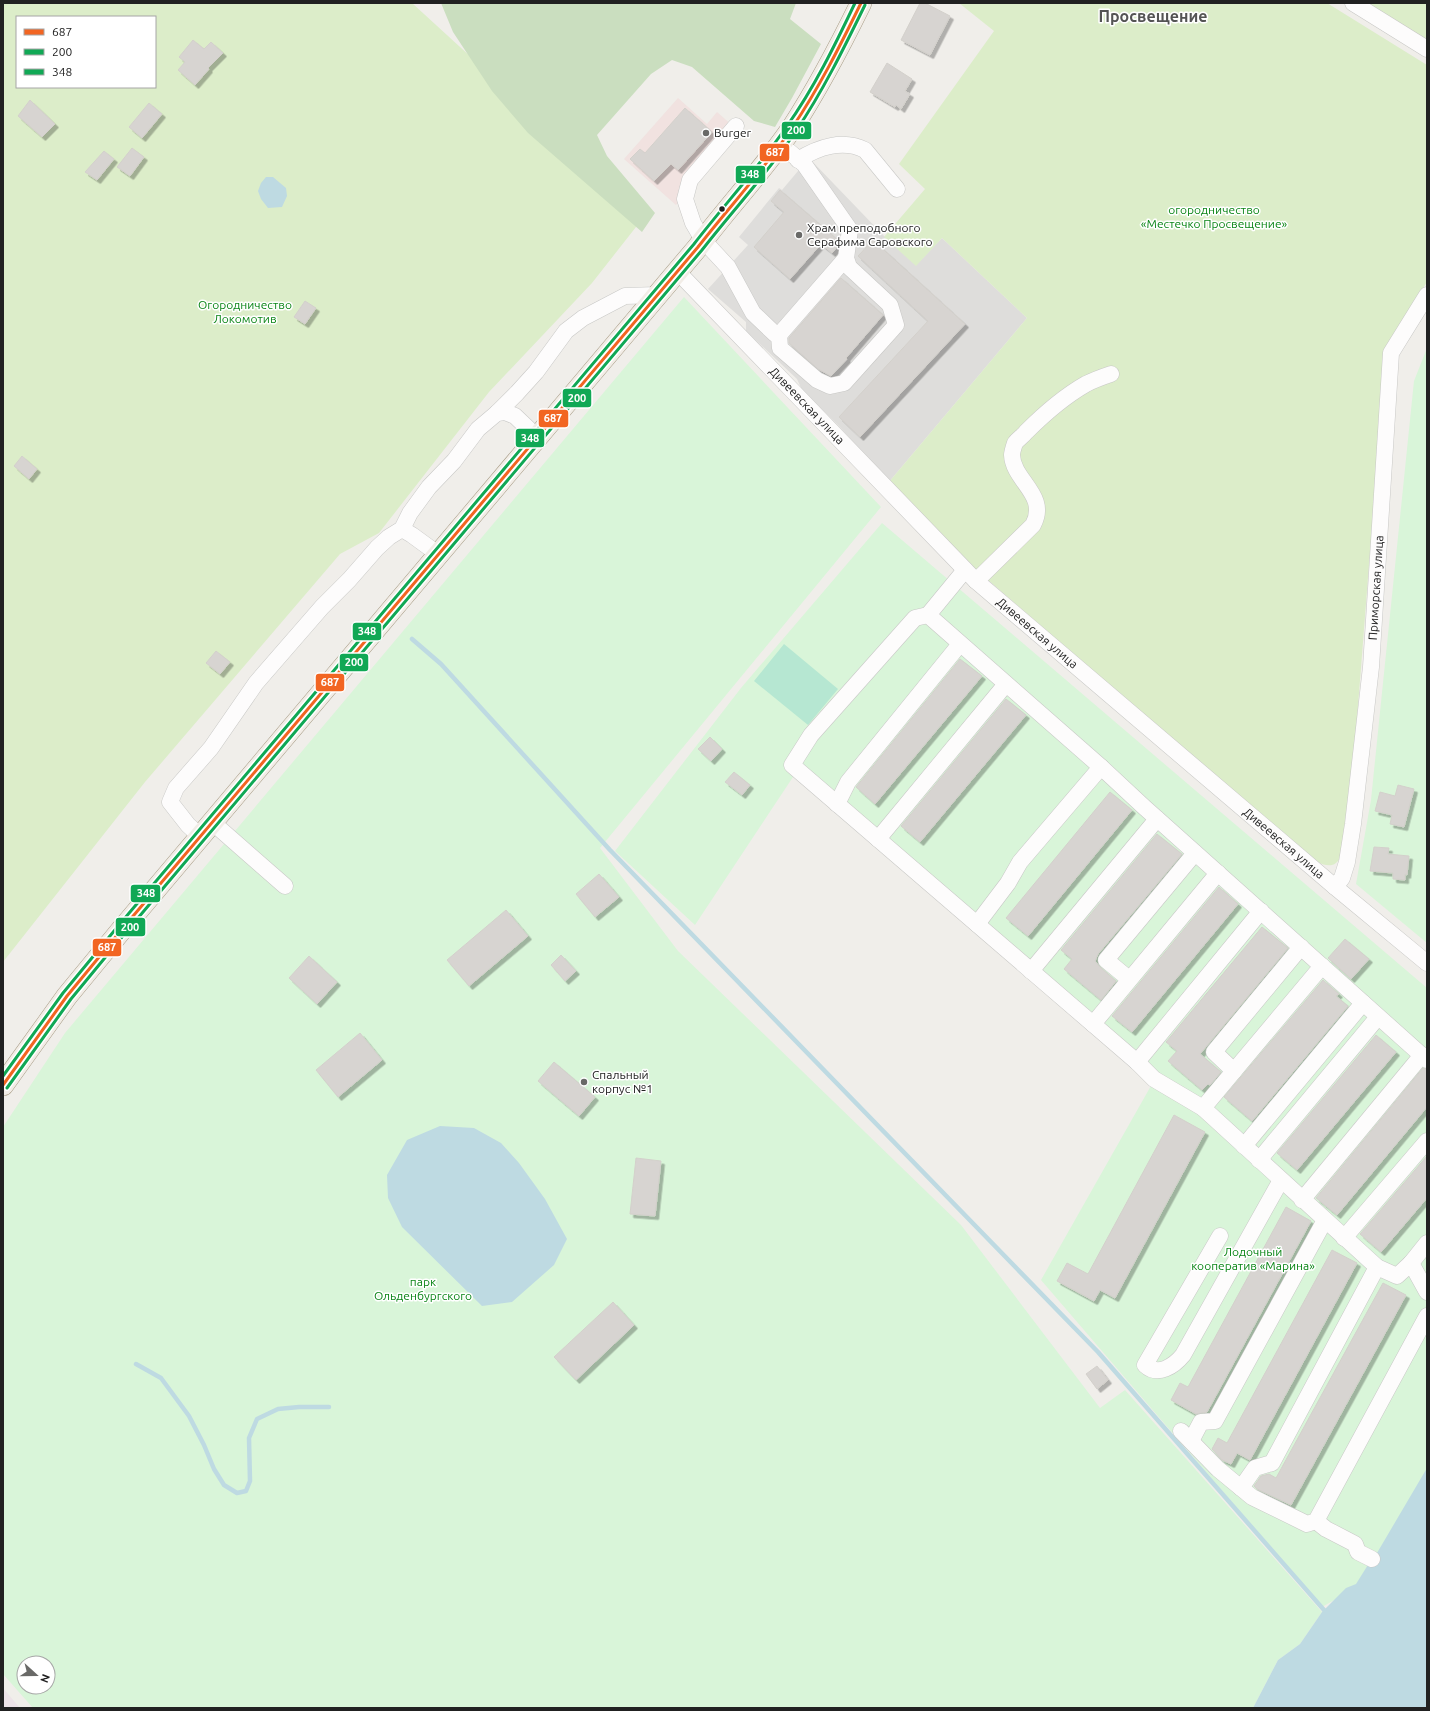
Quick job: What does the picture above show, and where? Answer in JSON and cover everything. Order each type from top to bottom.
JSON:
[{"type":"main road","points":[[5,1076],[66,996],[657,295],[780,144],[823,76],[860,3]]},
{"type":"street","points":[[1353,3],[1427,49]]},
{"type":"street","points":[[736,126],[690,180],[685,199],[693,223],[703,240],[728,266],[753,313],[774,334],[779,335]]},
{"type":"street","points":[[780,144],[804,164],[850,230],[846,258],[849,266],[890,305],[896,325],[844,383],[830,386],[816,380],[780,348],[779,335],[846,258]]},
{"type":"street","points":[[798,160],[806,155],[827,147],[850,144],[866,150],[897,189]]},
{"type":"street","name":"Дивеевская улица","points":[[677,271],[970,576],[1335,887],[1427,963]]},
{"type":"street","name":"Приморская улица","points":[[1335,887],[1344,873],[1353,824],[1371,667],[1390,352],[1427,294]]},
{"type":"street","points":[[285,886],[206,829],[188,825],[170,802],[176,788],[211,748],[256,682],[377,548],[389,537],[402,529],[410,513],[429,487],[454,462],[478,429],[517,393],[536,372],[566,331],[583,318],[625,296],[657,295]]},
{"type":"street","points":[[1111,374],[1084,385],[1045,413],[1014,444],[1012,456],[1016,467],[1035,499],[1038,511],[1033,525],[970,576],[928,615],[915,618],[811,735],[792,765],[1137,1062],[1154,1079],[1203,1108],[1377,1267],[1397,1276],[1412,1263],[1427,1243]]},
{"type":"street","points":[[497,412],[505,412],[515,416],[537,437]]},
{"type":"street","points":[[402,529],[438,554]]},
{"type":"street","points":[[928,615],[1101,767],[1424,1058],[1302,1200]]},
{"type":"street","points":[[837,804],[848,782],[960,644]]},
{"type":"street","points":[[878,839],[1006,684]]},
{"type":"street","points":[[977,924],[1008,884],[1020,862],[1101,767]]},
{"type":"street","points":[[1031,971],[1157,819]]},
{"type":"street","points":[[1129,979],[1106,960],[1195,852]]},
{"type":"street","points":[[1093,1024],[1218,873]]},
{"type":"street","points":[[1137,1062],[1261,911]]},
{"type":"street","points":[[1234,1071],[1214,1052],[1301,947]]},
{"type":"street","points":[[1203,1108],[1322,966]]},
{"type":"street","points":[[1244,1146],[1363,1003]]},
{"type":"street","points":[[1259,1160],[1378,1017]]},
{"type":"street","points":[[1344,1238],[1427,1141]]},
{"type":"street","points":[[1220,1236],[1144,1365],[1147,1367],[1158,1370],[1169,1368],[1176,1364],[1183,1355],[1281,1180]]},
{"type":"street","points":[[1325,1220],[1215,1421],[1201,1422],[1186,1436],[1218,1469],[1252,1497],[1307,1524],[1316,1521],[1427,1316]]},
{"type":"street","points":[[1412,1263],[1427,1292]]},
{"type":"street","points":[[1241,1488],[1255,1468],[1272,1463],[1377,1267]]},
{"type":"street","points":[[1316,1521],[1326,1529],[1355,1544],[1358,1552],[1372,1559]]},
{"type":"shaded area","points":[[678,98],[707,124],[717,112],[741,133],[676,205],[624,159]]},
{"type":"shaded area","points":[[809,158],[884,236],[916,265],[942,238],[1027,318],[889,482],[838,425],[802,390],[797,379],[746,331],[746,322],[708,289],[748,245],[739,237],[779,188],[782,190]]},
{"type":"shaded area","points":[[3,1688],[20,1708],[3,1708]]},
{"type":"green space","name":"Огородничество Локомотив","points":[[3,3],[412,3],[640,212],[636,227],[592,283],[489,392],[379,533],[340,554],[145,782],[3,962]]},
{"type":"green space","points":[[441,3],[796,3],[790,19],[821,44],[775,127],[754,121],[692,67],[672,60],[651,74],[597,135],[607,156],[655,213],[642,232],[528,133],[492,91],[453,32]]},
{"type":"green space","name":"огородничество «Местечко Просвещение»","points":[[959,3],[1327,3],[1427,65],[1427,282],[1386,346],[1349,822],[1343,853],[1340,859],[1332,865],[1323,864],[1308,857],[973,567],[889,482],[1027,318],[942,238],[916,266],[884,237],[925,189],[899,164],[994,31]]},
{"type":"green space","points":[[1368,3],[1427,3],[1427,42]]},
{"type":"green space","name":"парк Ольденбургского","points":[[684,297],[881,507],[600,848],[678,951],[961,1225],[1100,1408],[1125,1390],[1322,1612],[1300,1644],[1278,1660],[1253,1708],[33,1708],[22,1695],[56,1695],[56,1655],[16,1655],[16,1689],[3,1674],[3,1127],[65,1033]]},
{"type":"green space","points":[[1427,348],[1427,943],[1356,884],[1371,800],[1414,381]]},
{"type":"green space","name":"Лодочный кооператив «Марина»","points":[[882,523],[1427,988],[1427,1472],[1361,1585],[1322,1607],[1041,1280],[1152,1084],[795,774],[695,925],[615,851],[741,688]]},
{"type":"green space","points":[[784,644],[838,689],[808,725],[754,681]]},
{"type":"water","points":[[266,177],[273,177],[286,188],[287,196],[282,207],[268,208],[261,199],[258,191],[261,183]]},
{"type":"water","points":[[440,1126],[474,1128],[501,1143],[519,1163],[545,1199],[567,1239],[554,1265],[512,1302],[482,1306],[402,1227],[388,1198],[387,1175],[407,1140]]},
{"type":"water","points":[[1427,1468],[1427,1708],[1253,1708],[1278,1660],[1300,1644],[1322,1612],[1346,1588],[1356,1584],[1376,1552],[1377,1553]]},
{"type":"building","points":[[920,3],[925,3],[950,16],[930,55],[901,40]]},
{"type":"building","points":[[193,40],[204,49],[211,42],[223,53],[208,68],[209,69],[195,85],[178,70],[185,62],[179,57]]},
{"type":"building","points":[[887,63],[912,79],[905,91],[910,94],[901,109],[870,92]]},
{"type":"building","points":[[30,100],[55,124],[42,137],[18,116]]},
{"type":"building","points":[[149,103],[162,114],[142,138],[129,127]]},
{"type":"building","points":[[685,108],[712,132],[678,170],[671,164],[654,181],[630,159],[640,149],[645,153]]},
{"type":"building","points":[[132,148],[144,157],[130,176],[117,167]]},
{"type":"building","points":[[104,151],[114,159],[97,180],[85,172]]},
{"type":"building","name":"Храм преподобного Серафима Саровского","points":[[780,190],[839,241],[838,246],[832,253],[821,244],[790,279],[754,247],[784,212],[771,201]]},
{"type":"building","points":[[873,240],[965,324],[860,437],[839,417],[928,321],[858,256]]},
{"type":"building","points":[[841,278],[883,315],[831,376],[818,369],[789,343],[789,338]]},
{"type":"building","points":[[305,301],[316,308],[305,324],[294,317]]},
{"type":"building","points":[[22,456],[37,469],[29,479],[14,466]]},
{"type":"building","points":[[216,651],[230,662],[220,674],[206,663]]},
{"type":"building","points":[[960,659],[982,676],[875,804],[856,787]]},
{"type":"building","points":[[1006,699],[1026,715],[920,842],[901,826]]},
{"type":"building","points":[[710,737],[722,749],[711,761],[698,749]]},
{"type":"building","points":[[734,772],[750,785],[742,795],[725,782]]},
{"type":"building","points":[[1398,785],[1414,789],[1404,827],[1390,824],[1392,815],[1375,811],[1380,792],[1395,796]]},
{"type":"building","points":[[1110,792],[1132,810],[1028,936],[1006,918]]},
{"type":"building","points":[[1157,834],[1182,854],[1098,954],[1095,961],[1116,981],[1101,1000],[1064,969],[1072,959],[1061,950]]},
{"type":"building","points":[[1374,847],[1389,848],[1388,854],[1409,856],[1405,880],[1393,879],[1393,873],[1370,871]]},
{"type":"building","points":[[599,874],[619,897],[595,917],[576,894]]},
{"type":"building","points":[[1219,887],[1238,904],[1132,1032],[1112,1016]]},
{"type":"building","points":[[506,910],[528,936],[469,986],[447,960]]},
{"type":"building","points":[[1262,927],[1288,948],[1200,1054],[1221,1072],[1210,1085],[1208,1084],[1202,1090],[1168,1061],[1177,1051],[1166,1042]]},
{"type":"building","points":[[1345,939],[1369,959],[1351,979],[1328,958]]},
{"type":"building","points":[[561,955],[576,971],[565,981],[551,965]]},
{"type":"building","points":[[309,956],[337,982],[317,1004],[289,978]]},
{"type":"building","points":[[1323,980],[1339,994],[1336,996],[1348,1006],[1252,1121],[1224,1097]]},
{"type":"building","points":[[360,1033],[382,1060],[338,1097],[316,1070]]},
{"type":"building","points":[[1376,1035],[1396,1052],[1297,1170],[1277,1153]]},
{"type":"building","points":[[554,1062],[595,1097],[579,1116],[538,1081]]},
{"type":"building","points":[[1423,1068],[1427,1069],[1427,1107],[1337,1215],[1316,1198]]},
{"type":"building","points":[[1174,1115],[1205,1132],[1115,1298],[1100,1290],[1094,1301],[1057,1281],[1067,1263],[1088,1274]]},
{"type":"building","points":[[1427,1156],[1427,1198],[1381,1252],[1360,1234]]},
{"type":"building","points":[[636,1158],[661,1161],[655,1216],[630,1214]]},
{"type":"building","points":[[1286,1207],[1311,1221],[1207,1412],[1196,1414],[1171,1400],[1180,1383],[1188,1387]]},
{"type":"building","points":[[1332,1250],[1357,1263],[1250,1460],[1237,1453],[1231,1464],[1222,1460],[1212,1449],[1218,1438],[1227,1443]]},
{"type":"building","points":[[1383,1283],[1406,1295],[1291,1505],[1257,1489],[1254,1486],[1261,1476],[1269,1474],[1276,1478]]},
{"type":"building","points":[[613,1302],[634,1325],[576,1380],[554,1357]]},
{"type":"building","points":[[1097,1366],[1108,1380],[1097,1389],[1086,1374]]},
{"type":"waterway","points":[[412,639],[441,664],[610,850],[1098,1352],[1324,1610]]},
{"type":"waterway","points":[[136,1364],[161,1378],[189,1416],[214,1469],[224,1485],[237,1493],[246,1491],[250,1481],[249,1438],[257,1419],[278,1409],[329,1407]]},
{"type":"transit line","name":"348","points":[[3,1076],[63,993],[119,925],[694,244],[753,171],[797,112],[832,50],[855,3]]},
{"type":"transit line","name":"687","points":[[3,1085],[67,996],[123,928],[758,174],[781,144],[811,98],[861,3]]},
{"type":"transit line","name":"200","points":[[7,1088],[71,999],[127,931],[762,177],[796,131],[824,85],[865,5]]},
{"type":"place","name":"Burger","points":[[706,133]]},
{"type":"place","name":"Храм преподобного Серафима Саровского","points":[[799,235]]},
{"type":"place","name":"Спальный корпус №1","points":[[584,1082]]},
{"type":"district","name":"Просвещение","points":[[1153,16]]}]
